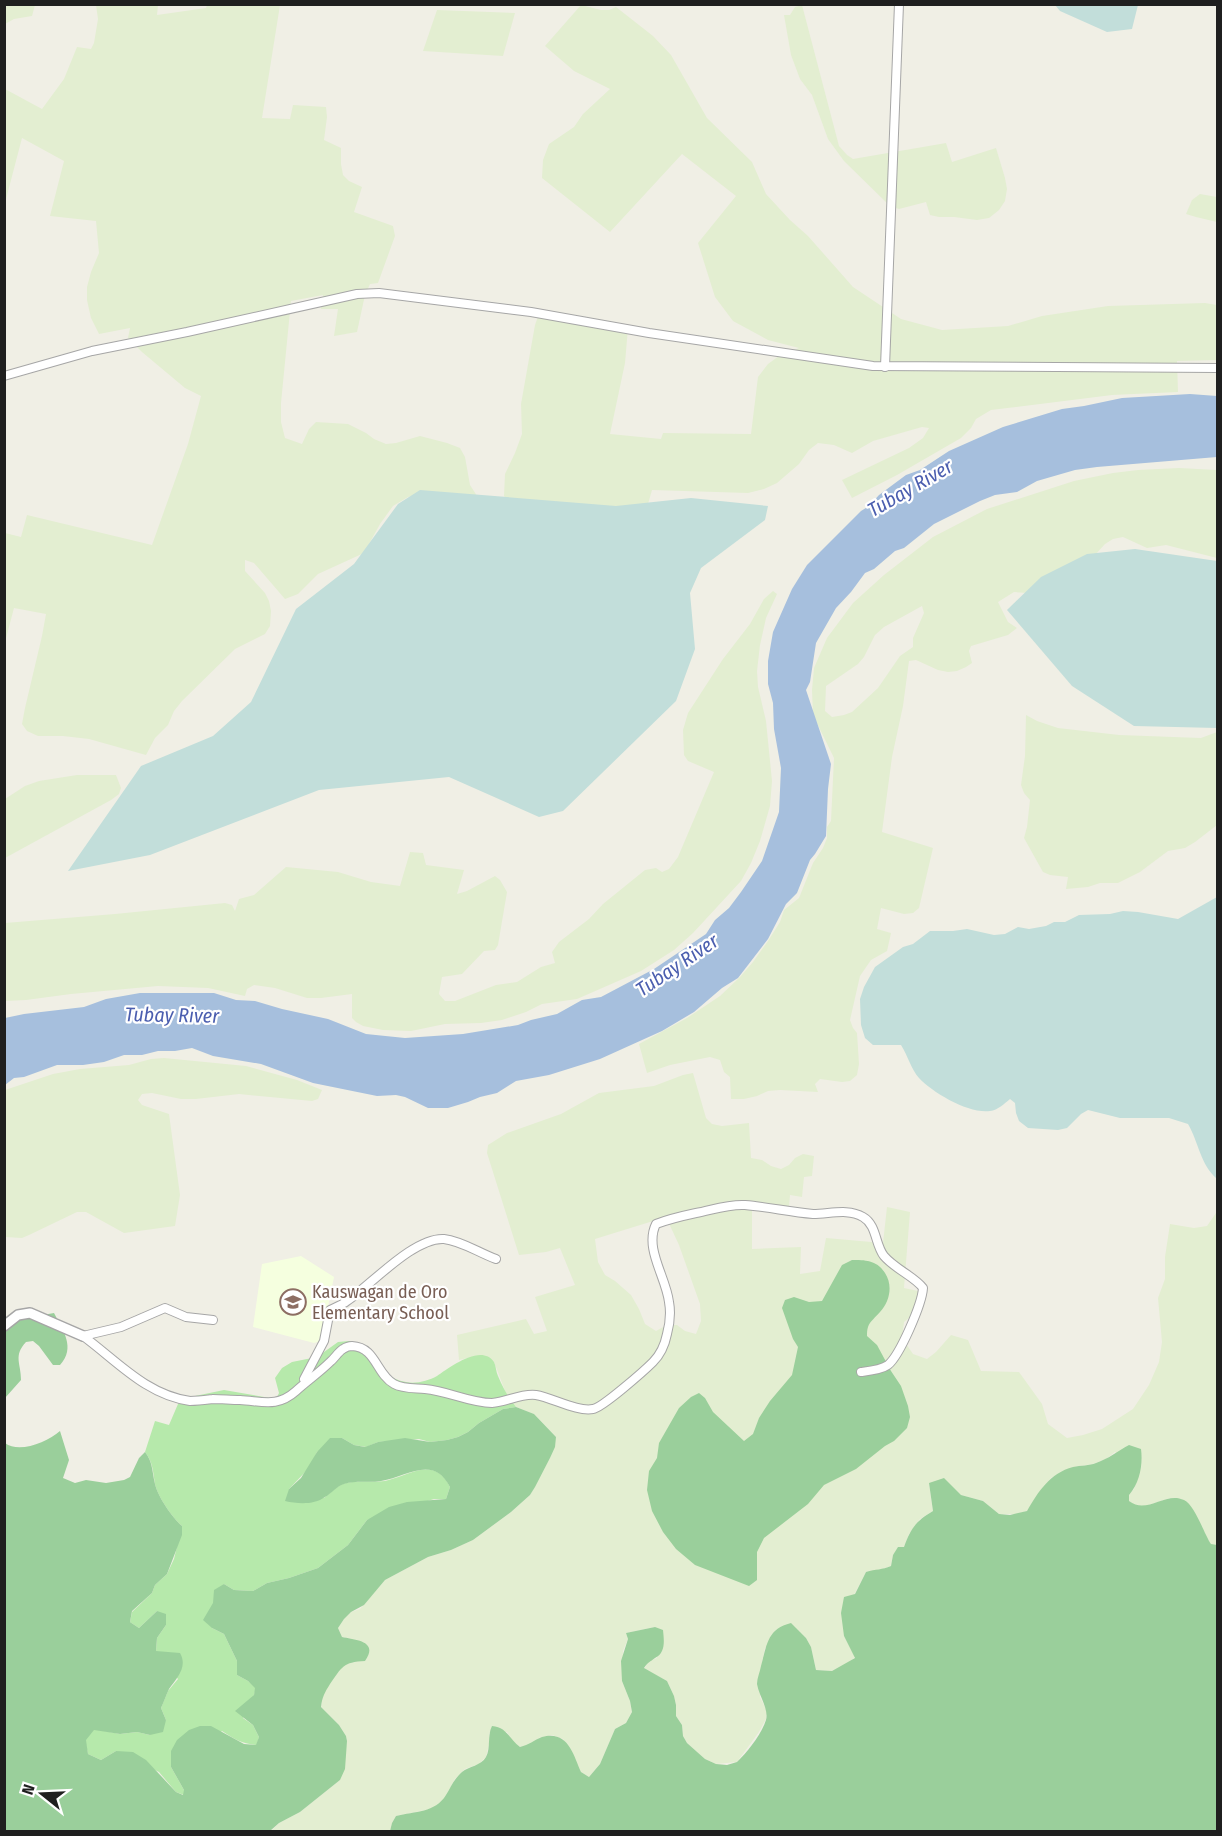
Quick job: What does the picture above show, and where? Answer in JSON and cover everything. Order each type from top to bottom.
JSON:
[{"type":"street","points":[[885,367],[899,4]]},
{"type":"street","points":[[4,376],[92,351],[357,294],[379,293],[531,312],[649,333],[873,366],[1218,368]]},
{"type":"street","points":[[4,1326],[18,1315],[30,1313],[82,1336],[131,1375],[160,1392],[190,1401],[226,1399],[276,1402],[290,1396],[342,1350],[350,1346],[366,1350],[386,1377],[402,1387],[434,1390],[486,1402],[505,1401],[528,1394],[577,1408],[595,1409],[634,1380],[655,1360],[664,1345],[670,1308],[653,1246],[653,1229],[656,1224],[670,1218],[732,1205],[755,1206],[797,1213],[844,1212],[861,1216],[870,1224],[884,1256],[923,1288],[913,1320],[893,1360],[884,1367],[861,1372]]},
{"type":"street","points":[[301,1386],[324,1341],[330,1310],[346,1302],[419,1246],[429,1240],[445,1239],[496,1259]]},
{"type":"street","points":[[82,1336],[121,1327],[165,1308],[186,1317],[213,1320]]},
{"type":"shaded area","points":[[5,4],[35,5],[32,16],[14,19],[5,24]]},
{"type":"shaded area","points":[[96,5],[158,5],[157,15],[206,8],[207,5],[280,5],[262,118],[290,119],[293,105],[326,107],[324,140],[341,148],[343,175],[349,181],[362,187],[354,212],[393,226],[395,236],[378,283],[370,284],[365,295],[357,332],[334,336],[338,309],[321,309],[323,295],[291,301],[281,403],[281,422],[285,438],[302,444],[309,429],[316,422],[348,424],[386,444],[420,436],[447,443],[460,448],[465,457],[470,485],[479,499],[423,494],[408,497],[393,506],[364,553],[318,574],[298,594],[285,599],[254,563],[245,560],[245,571],[265,593],[269,601],[270,626],[265,634],[235,649],[182,701],[174,711],[168,725],[155,738],[146,755],[89,739],[38,736],[27,731],[22,724],[46,614],[14,608],[5,642],[5,533],[21,537],[27,515],[152,545],[188,444],[201,396],[185,388],[142,352],[128,338],[130,328],[99,334],[91,318],[87,300],[87,287],[99,253],[96,221],[50,216],[64,161],[22,138],[5,203],[5,89],[42,109],[64,79],[77,47],[91,49],[98,19]]},
{"type":"shaded area","points":[[581,5],[601,10],[616,7],[653,36],[671,55],[707,118],[752,162],[766,194],[808,236],[853,287],[901,319],[942,330],[1008,326],[1042,316],[1108,306],[1205,303],[1217,305],[1217,360],[1177,361],[1178,392],[1112,395],[991,410],[976,419],[961,438],[852,498],[842,480],[909,448],[923,438],[929,428],[922,427],[873,441],[852,453],[834,445],[818,443],[777,483],[748,493],[652,490],[648,504],[616,510],[512,506],[504,496],[505,474],[522,434],[521,404],[535,325],[540,311],[587,318],[628,328],[625,363],[610,434],[661,439],[663,433],[751,434],[758,377],[768,364],[779,356],[799,348],[768,340],[733,321],[715,297],[698,243],[736,196],[682,154],[610,232],[542,178],[543,160],[549,144],[574,127],[583,114],[610,89],[574,71],[545,46]]},
{"type":"shaded area","points":[[802,5],[839,146],[847,155],[853,159],[946,143],[952,162],[996,148],[1007,189],[1005,201],[999,210],[989,218],[977,220],[930,215],[926,202],[899,209],[890,206],[844,161],[828,139],[812,95],[800,79],[791,55],[784,15],[790,15],[795,7]]},
{"type":"shaded area","points":[[1055,5],[1138,5],[1132,29],[1107,32],[1060,11]]},
{"type":"shaded area","points":[[437,10],[515,13],[503,56],[423,51]]},
{"type":"shaded area","points":[[1200,194],[1217,197],[1217,222],[1186,214],[1192,200]]},
{"type":"shaded area","points":[[1179,468],[1217,470],[1217,558],[1166,545],[1147,548],[1123,537],[1113,539],[1094,556],[1028,593],[1014,592],[998,602],[1008,622],[1017,628],[1008,635],[971,646],[969,651],[972,663],[966,667],[948,672],[916,660],[909,661],[903,706],[892,757],[882,832],[933,848],[919,908],[913,913],[904,914],[881,908],[877,929],[891,933],[887,951],[871,960],[860,976],[850,1020],[857,1033],[859,1064],[857,1075],[850,1081],[842,1082],[820,1079],[815,1084],[818,1092],[780,1090],[768,1091],[744,1099],[731,1099],[730,1077],[724,1072],[720,1060],[710,1057],[670,1065],[647,1073],[639,1044],[687,1018],[720,996],[740,977],[768,941],[780,922],[784,910],[799,898],[813,863],[823,848],[827,838],[827,827],[831,821],[834,758],[813,715],[814,668],[827,638],[853,603],[884,575],[933,537],[987,509],[1074,481],[1138,470]],"holes":[[[922,606],[924,613],[913,638],[913,647],[900,656],[878,688],[852,712],[832,717],[825,711],[826,686],[858,664],[875,635],[884,627]]]},
{"type":"shaded area","points":[[420,490],[616,506],[691,498],[768,506],[765,520],[701,568],[690,593],[695,649],[676,701],[563,811],[539,817],[449,777],[319,790],[150,855],[68,871],[141,766],[213,736],[251,702],[296,609],[354,564],[398,504]]},
{"type":"shaded area","points":[[1135,549],[1217,561],[1217,728],[1134,726],[1072,686],[1007,610],[1041,577],[1087,554]]},
{"type":"shaded area","points":[[773,591],[777,594],[766,618],[757,671],[758,687],[766,721],[772,781],[770,806],[760,841],[741,881],[693,933],[674,950],[641,971],[577,999],[542,1004],[502,1020],[445,1024],[411,1031],[383,1030],[363,1026],[356,1022],[352,1018],[352,994],[307,998],[275,988],[254,985],[247,989],[245,996],[208,988],[158,986],[5,1001],[5,923],[225,903],[232,905],[235,911],[239,899],[254,895],[286,867],[338,872],[371,882],[400,886],[410,852],[423,853],[426,865],[464,870],[457,894],[495,876],[507,892],[498,945],[495,950],[484,951],[462,974],[442,977],[439,994],[445,1001],[455,1001],[496,985],[517,982],[541,967],[555,963],[552,952],[559,942],[589,919],[603,904],[645,870],[656,868],[662,872],[669,869],[678,857],[714,772],[688,761],[684,755],[683,730],[688,713],[723,659],[750,624],[764,599]]},
{"type":"shaded area","points":[[1026,715],[1058,728],[1119,735],[1201,738],[1217,732],[1217,825],[1185,848],[1168,851],[1140,872],[1118,883],[1100,883],[1088,887],[1066,889],[1068,877],[1043,872],[1024,838],[1030,800],[1021,785],[1025,756]]},
{"type":"shaded area","points":[[77,775],[116,775],[121,788],[119,794],[5,858],[5,799],[25,786],[39,781]]},
{"type":"shaded area","points":[[1217,897],[1217,1179],[1203,1160],[1188,1124],[1169,1118],[1120,1118],[1088,1110],[1067,1128],[1058,1130],[1028,1128],[1019,1121],[1015,1103],[1010,1099],[990,1111],[962,1106],[942,1096],[919,1078],[901,1045],[873,1045],[865,1038],[861,1025],[860,999],[875,967],[930,931],[967,929],[994,935],[1005,934],[1018,927],[1029,929],[1046,926],[1054,922],[1065,922],[1079,915],[1110,914],[1123,911],[1178,919]]},
{"type":"shaded area","points":[[164,1058],[246,1066],[297,1080],[322,1090],[318,1099],[312,1101],[239,1094],[181,1099],[152,1093],[142,1094],[138,1100],[142,1105],[169,1114],[180,1195],[175,1226],[124,1233],[86,1212],[77,1212],[22,1238],[5,1237],[5,1090],[53,1074],[129,1065]]},
{"type":"shaded area","points":[[693,1073],[706,1118],[712,1124],[722,1126],[749,1123],[751,1158],[762,1160],[781,1169],[803,1154],[814,1156],[812,1176],[804,1177],[802,1197],[790,1195],[789,1207],[752,1204],[752,1249],[801,1247],[800,1274],[820,1271],[826,1238],[883,1243],[887,1207],[910,1212],[904,1288],[918,1291],[914,1314],[904,1322],[902,1338],[913,1354],[927,1359],[951,1335],[968,1340],[981,1371],[1019,1372],[1042,1404],[1048,1424],[1067,1438],[1102,1429],[1133,1409],[1149,1385],[1159,1362],[1162,1342],[1158,1298],[1165,1279],[1165,1257],[1170,1224],[1194,1228],[1207,1226],[1216,1213],[1217,1206],[1217,1545],[1211,1545],[1192,1509],[1170,1498],[1143,1507],[1129,1501],[1129,1494],[1134,1489],[1138,1477],[1115,1452],[1106,1459],[1074,1467],[1051,1478],[1027,1511],[1017,1514],[999,1514],[983,1501],[961,1495],[953,1488],[929,1483],[933,1511],[920,1519],[909,1534],[904,1547],[893,1555],[891,1566],[866,1572],[854,1595],[844,1636],[855,1657],[846,1665],[832,1671],[816,1670],[811,1647],[799,1632],[765,1648],[760,1697],[767,1711],[766,1719],[737,1762],[716,1764],[705,1759],[687,1743],[683,1736],[682,1725],[676,1716],[674,1696],[667,1681],[644,1669],[649,1661],[657,1658],[655,1627],[626,1633],[628,1639],[623,1651],[622,1681],[632,1712],[626,1723],[615,1729],[600,1764],[589,1777],[581,1772],[563,1739],[552,1735],[520,1747],[513,1742],[507,1732],[489,1733],[486,1757],[479,1764],[465,1769],[455,1779],[445,1798],[436,1808],[396,1816],[390,1831],[270,1832],[279,1823],[300,1812],[340,1780],[346,1736],[339,1725],[321,1707],[323,1693],[340,1668],[348,1663],[356,1662],[351,1639],[342,1637],[338,1628],[344,1619],[351,1612],[360,1609],[385,1580],[428,1557],[473,1540],[511,1512],[530,1495],[550,1458],[556,1437],[534,1414],[516,1407],[507,1396],[494,1362],[476,1356],[459,1360],[457,1335],[526,1319],[534,1334],[547,1331],[535,1297],[575,1285],[560,1248],[519,1255],[487,1153],[488,1145],[507,1133],[561,1114],[599,1093],[654,1086]],"holes":[[[666,1217],[679,1245],[700,1304],[701,1321],[696,1334],[685,1331],[677,1325],[667,1325],[656,1331],[645,1324],[631,1295],[605,1275],[598,1262],[595,1239]]]},
{"type":"shaded area","name":"Kauswagan de Oro Elementary School","points":[[301,1256],[334,1277],[321,1341],[314,1343],[253,1327],[262,1264]]},
{"type":"green space","points":[[852,1260],[878,1265],[889,1283],[888,1298],[869,1325],[867,1336],[877,1345],[901,1386],[910,1417],[907,1428],[894,1441],[856,1469],[824,1485],[808,1504],[764,1538],[757,1552],[757,1580],[749,1586],[695,1565],[676,1549],[663,1532],[652,1511],[647,1490],[649,1471],[657,1458],[659,1443],[679,1408],[699,1393],[705,1398],[713,1412],[744,1441],[753,1434],[759,1418],[770,1401],[792,1375],[798,1347],[782,1308],[785,1300],[794,1297],[809,1302],[822,1301],[842,1265]]},
{"type":"green space","points":[[54,1313],[68,1346],[65,1359],[60,1365],[53,1365],[39,1346],[33,1341],[26,1342],[19,1356],[21,1380],[5,1398],[5,1320]]},
{"type":"green space","points":[[349,1341],[367,1350],[388,1374],[410,1383],[433,1378],[473,1356],[488,1357],[494,1362],[497,1374],[516,1407],[503,1409],[468,1432],[447,1440],[430,1442],[419,1439],[378,1442],[366,1447],[354,1445],[342,1438],[317,1452],[310,1467],[289,1489],[324,1498],[344,1484],[385,1481],[421,1470],[437,1472],[444,1477],[450,1487],[446,1499],[434,1499],[367,1520],[348,1545],[318,1568],[267,1583],[253,1591],[234,1590],[224,1584],[214,1603],[212,1628],[224,1634],[237,1661],[237,1675],[256,1688],[243,1718],[253,1725],[259,1737],[257,1745],[238,1741],[222,1731],[171,1767],[184,1790],[184,1795],[176,1792],[159,1772],[116,1751],[101,1760],[88,1754],[85,1740],[94,1729],[120,1734],[137,1732],[150,1735],[166,1720],[161,1708],[168,1691],[178,1679],[156,1651],[157,1638],[166,1625],[157,1611],[139,1628],[130,1622],[132,1612],[152,1593],[155,1585],[167,1574],[174,1559],[182,1526],[159,1495],[151,1463],[145,1452],[155,1421],[169,1425],[178,1404],[185,1399],[224,1390],[276,1399],[279,1393],[275,1378],[282,1368],[292,1362],[317,1357],[338,1342]]},
{"type":"green space","points":[[516,1407],[534,1414],[556,1437],[555,1447],[530,1495],[473,1540],[428,1557],[385,1580],[364,1605],[351,1612],[338,1628],[342,1637],[364,1643],[369,1649],[365,1661],[347,1664],[341,1670],[328,1687],[322,1700],[321,1707],[339,1725],[346,1736],[345,1769],[340,1780],[300,1812],[279,1823],[270,1831],[5,1831],[5,1443],[25,1447],[48,1439],[60,1431],[69,1460],[63,1478],[75,1483],[86,1480],[106,1483],[124,1480],[130,1477],[139,1458],[145,1452],[150,1460],[159,1495],[182,1526],[182,1535],[167,1574],[155,1585],[152,1593],[132,1611],[130,1622],[139,1628],[157,1611],[166,1614],[166,1625],[157,1638],[156,1651],[180,1653],[182,1668],[161,1708],[166,1720],[163,1732],[150,1735],[137,1732],[120,1734],[94,1730],[86,1740],[88,1754],[101,1760],[116,1751],[133,1752],[146,1760],[176,1792],[183,1795],[184,1790],[171,1767],[171,1751],[177,1740],[189,1730],[200,1726],[211,1726],[244,1744],[256,1745],[259,1737],[253,1725],[235,1711],[254,1695],[255,1688],[237,1675],[237,1661],[224,1634],[203,1620],[213,1603],[214,1590],[224,1584],[234,1590],[253,1591],[267,1583],[318,1568],[348,1545],[367,1520],[389,1507],[407,1502],[446,1499],[450,1487],[436,1472],[419,1470],[381,1481],[344,1484],[311,1503],[285,1501],[289,1489],[301,1478],[317,1452],[330,1438],[342,1438],[354,1445],[365,1447],[378,1442],[405,1438],[430,1442],[447,1440],[468,1432],[503,1409]]},
{"type":"green space","points":[[1129,1445],[1141,1449],[1142,1461],[1138,1479],[1129,1495],[1129,1501],[1136,1505],[1143,1505],[1170,1498],[1184,1500],[1196,1513],[1211,1544],[1217,1545],[1217,1831],[390,1831],[396,1816],[436,1805],[462,1772],[484,1760],[492,1726],[505,1731],[520,1747],[542,1737],[551,1736],[564,1740],[572,1751],[581,1772],[589,1777],[600,1764],[615,1729],[626,1723],[632,1712],[622,1681],[621,1661],[628,1639],[626,1633],[655,1627],[663,1630],[663,1650],[644,1668],[667,1681],[674,1696],[676,1716],[682,1725],[683,1736],[687,1743],[705,1759],[716,1764],[727,1765],[737,1762],[754,1742],[766,1720],[766,1711],[757,1682],[769,1639],[777,1629],[791,1623],[806,1638],[811,1647],[816,1670],[832,1671],[855,1658],[844,1636],[841,1613],[844,1597],[855,1594],[866,1572],[891,1566],[893,1555],[898,1547],[904,1547],[915,1526],[933,1511],[929,1483],[944,1478],[961,1495],[983,1501],[999,1514],[1010,1515],[1027,1511],[1040,1490],[1058,1474],[1073,1467],[1091,1465]]},
{"type":"water","name":"Tubay River","points":[[1190,394],[1217,396],[1217,457],[1097,467],[1075,470],[1037,481],[1017,492],[995,495],[980,501],[934,524],[904,548],[895,551],[874,569],[865,573],[836,608],[816,643],[810,682],[806,690],[831,764],[826,836],[810,860],[797,893],[786,904],[768,939],[738,978],[722,988],[694,1012],[662,1031],[600,1059],[549,1075],[516,1081],[497,1093],[448,1108],[428,1108],[396,1095],[377,1096],[313,1083],[261,1064],[213,1056],[192,1048],[142,1055],[124,1055],[104,1062],[83,1065],[57,1065],[24,1077],[14,1078],[5,1085],[5,1018],[84,1007],[106,999],[140,993],[214,993],[236,1000],[255,1001],[328,1019],[366,1034],[405,1038],[463,1034],[518,1025],[557,1014],[582,1000],[601,997],[654,969],[706,934],[715,920],[729,908],[762,861],[779,812],[781,768],[774,729],[773,703],[768,684],[768,661],[773,632],[792,589],[807,565],[879,495],[906,475],[920,470],[949,451],[1003,427],[1062,409],[1122,398]]},
{"type":"place","name":"Kauswagan de Oro Elementary School","points":[[293,1302]]}]
